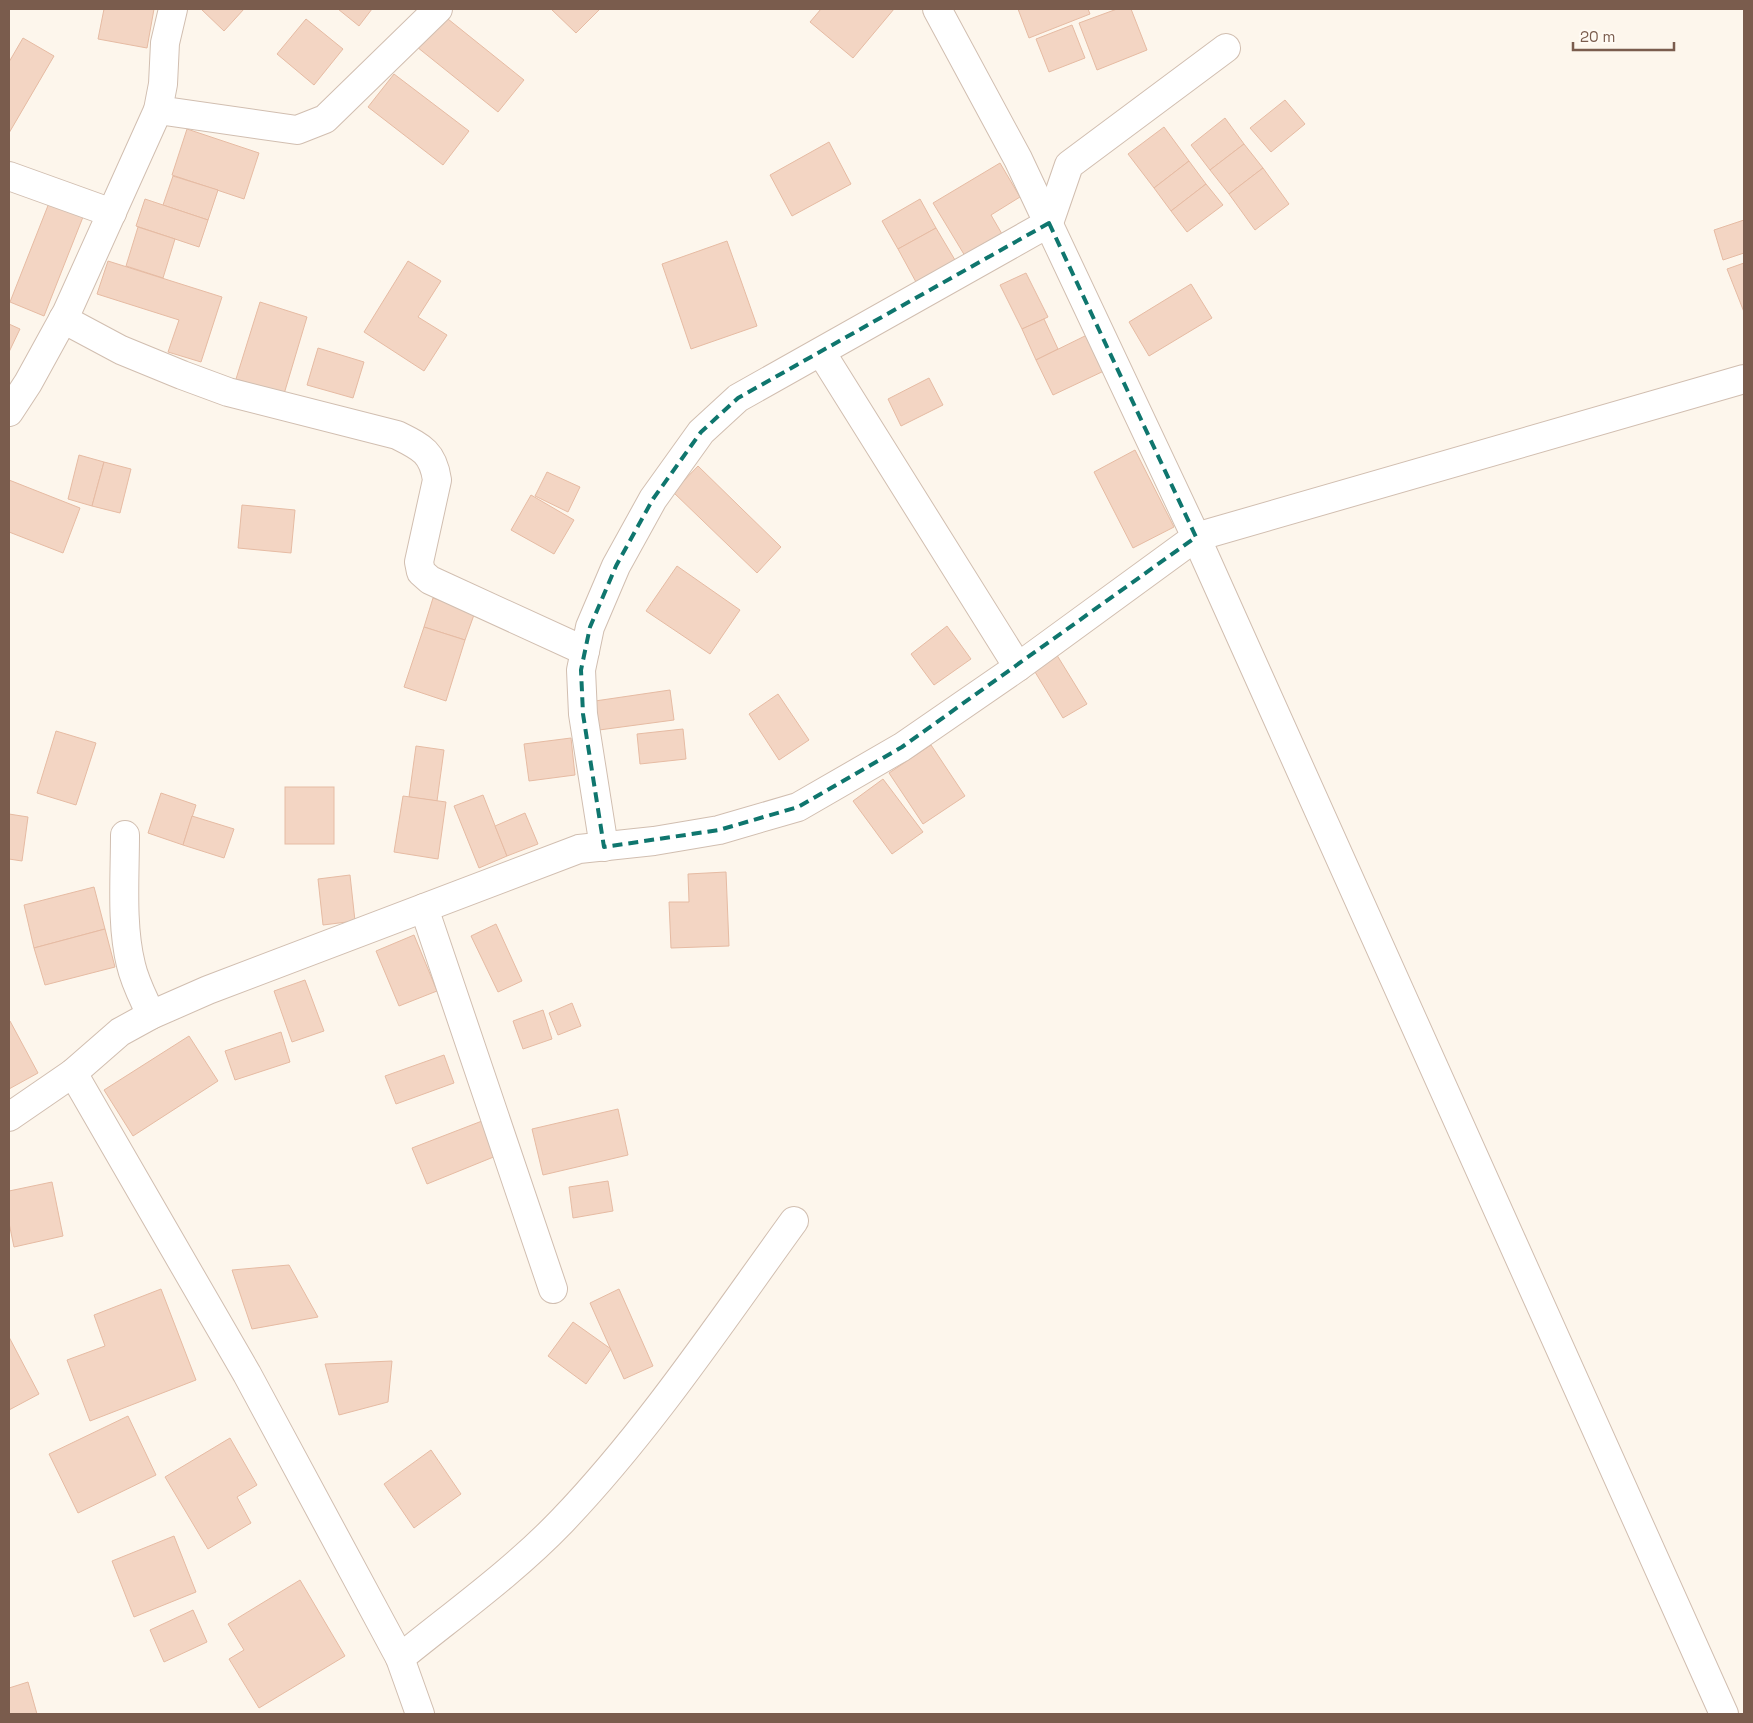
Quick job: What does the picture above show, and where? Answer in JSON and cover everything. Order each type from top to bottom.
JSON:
[{"type":"street","points":[[9,412],[28,383],[63,319],[158,110],[163,84],[165,43],[173,9]]},
{"type":"street","points":[[158,110],[297,130],[325,119],[438,9]]},
{"type":"street","points":[[937,9],[1018,159],[1196,537],[1724,1714]]},
{"type":"street","points":[[604,847],[583,714],[581,670],[590,627],[616,566],[653,499],[702,432],[738,398],[1049,223],[1069,165],[1226,48]]},
{"type":"street","points":[[9,176],[112,213]]},
{"type":"street","points":[[63,319],[121,350],[228,392],[397,435],[418,445],[429,455],[436,468],[437,480],[419,562],[421,572],[430,580],[585,652]]},
{"type":"street","points":[[821,352],[1018,667]]},
{"type":"street","points":[[9,1117],[73,1074],[120,1032],[151,1015],[208,990],[579,850],[719,830],[798,807],[902,747],[1018,667],[1196,537],[1744,379]]},
{"type":"street","points":[[125,835],[125,904],[128,946],[137,984],[151,1015]]},
{"type":"street","points":[[424,908],[553,1289]]},
{"type":"street","points":[[73,1074],[247,1374],[400,1658],[420,1714]]},
{"type":"street","points":[[400,1658],[513,1567],[561,1522],[601,1478],[654,1413],[794,1221]]},
{"type":"highlighted area","points":[[1049,223],[1196,537],[902,747],[798,807],[719,830],[604,847],[583,714],[581,670],[590,627],[616,566],[653,499],[701,432],[738,398]]},
{"type":"building","points":[[104,9],[154,9],[147,48],[98,39]]},
{"type":"building","points":[[201,9],[244,9],[224,31]]},
{"type":"building","points":[[338,9],[372,9],[359,26]]},
{"type":"building","points":[[551,9],[600,9],[576,33]]},
{"type":"building","points":[[821,9],[894,9],[853,58],[810,22]]},
{"type":"building","points":[[1018,9],[1088,9],[1090,14],[1029,38]]},
{"type":"building","points":[[1117,9],[1131,9],[1147,50],[1097,70],[1079,23]]},
{"type":"building","points":[[443,15],[524,80],[498,112],[417,47]]},
{"type":"building","points":[[306,19],[343,49],[314,85],[277,54]]},
{"type":"building","points":[[1072,25],[1085,58],[1049,72],[1036,39]]},
{"type":"building","points":[[23,38],[54,56],[9,133],[9,62]]},
{"type":"building","points":[[394,74],[469,131],[443,165],[368,107]]},
{"type":"building","points":[[1285,100],[1305,124],[1271,152],[1250,128]]},
{"type":"building","points":[[1225,118],[1244,144],[1210,170],[1191,145]]},
{"type":"building","points":[[1164,127],[1189,161],[1154,188],[1128,154]]},
{"type":"building","points":[[187,129],[259,153],[244,199],[172,175]]},
{"type":"building","points":[[829,142],[851,184],[792,216],[770,175]]},
{"type":"building","points":[[1244,144],[1263,168],[1229,194],[1210,170]]},
{"type":"building","points":[[1189,161],[1206,184],[1171,211],[1154,188]]},
{"type":"building","points":[[1000,163],[1020,197],[991,215],[1002,234],[965,256],[933,203]]},
{"type":"building","points":[[1263,168],[1289,204],[1255,230],[1229,194]]},
{"type":"building","points":[[173,176],[218,190],[208,220],[163,205]]},
{"type":"building","points":[[1206,184],[1223,205],[1187,232],[1171,211]]},
{"type":"building","points":[[145,199],[208,220],[199,247],[136,226]]},
{"type":"building","points":[[920,199],[936,228],[898,249],[882,221]]},
{"type":"building","points":[[49,203],[83,217],[44,316],[10,302]]},
{"type":"building","points":[[1744,220],[1744,253],[1723,260],[1714,230]]},
{"type":"building","points":[[138,227],[175,239],[163,278],[126,266]]},
{"type":"building","points":[[936,228],[955,260],[916,282],[898,249]]},
{"type":"building","points":[[727,241],[757,326],[691,349],[662,264]]},
{"type":"building","points":[[108,261],[222,297],[201,362],[168,352],[179,320],[97,294]]},
{"type":"building","points":[[408,261],[441,281],[418,317],[447,335],[424,371],[364,332]]},
{"type":"building","points":[[1744,263],[1744,312],[1727,269]]},
{"type":"building","points":[[1026,273],[1048,317],[1022,329],[1000,285]]},
{"type":"building","points":[[1191,284],[1212,318],[1149,356],[1129,322]]},
{"type":"building","points":[[260,302],[307,317],[284,394],[236,379]]},
{"type":"building","points":[[1044,319],[1058,349],[1036,360],[1022,329]]},
{"type":"building","points":[[9,324],[20,329],[9,352]]},
{"type":"building","points":[[1089,334],[1106,370],[1053,395],[1036,360]]},
{"type":"building","points":[[318,348],[364,362],[353,398],[307,385]]},
{"type":"building","points":[[929,378],[943,405],[901,426],[888,399]]},
{"type":"building","points":[[1135,450],[1174,527],[1133,548],[1094,472]]},
{"type":"building","points":[[79,455],[104,462],[92,506],[68,499]]},
{"type":"building","points":[[104,462],[131,469],[120,513],[92,506]]},
{"type":"building","points":[[698,466],[781,547],[757,573],[673,492]]},
{"type":"building","points":[[547,472],[580,487],[568,512],[535,496]]},
{"type":"building","points":[[9,480],[80,508],[63,553],[9,532]]},
{"type":"building","points":[[531,495],[574,520],[554,554],[511,530]]},
{"type":"building","points":[[242,505],[295,510],[291,553],[238,548]]},
{"type":"building","points":[[677,566],[740,610],[710,654],[646,611]]},
{"type":"building","points":[[433,598],[475,612],[465,640],[424,627]]},
{"type":"building","points":[[947,626],[971,659],[934,685],[911,654]]},
{"type":"building","points":[[424,627],[465,640],[446,701],[404,687]]},
{"type":"building","points":[[1055,652],[1087,704],[1063,718],[1032,667]]},
{"type":"building","points":[[670,690],[674,720],[599,730],[595,701]]},
{"type":"building","points":[[778,694],[809,740],[779,760],[749,714]]},
{"type":"building","points":[[683,729],[686,759],[640,764],[637,734]]},
{"type":"building","points":[[56,731],[96,743],[76,805],[37,793]]},
{"type":"building","points":[[571,738],[575,775],[529,781],[524,744]]},
{"type":"building","points":[[931,745],[965,796],[923,824],[889,773]]},
{"type":"building","points":[[416,746],[444,750],[437,801],[409,797]]},
{"type":"building","points":[[883,779],[923,832],[892,854],[853,801]]},
{"type":"building","points":[[285,787],[334,787],[334,844],[285,844]]},
{"type":"building","points":[[161,793],[196,805],[183,845],[148,833]]},
{"type":"building","points":[[483,795],[507,856],[479,868],[454,806]]},
{"type":"building","points":[[403,796],[446,802],[438,859],[394,852]]},
{"type":"building","points":[[525,813],[538,844],[507,856],[495,826]]},
{"type":"building","points":[[9,814],[28,817],[22,861],[9,859]]},
{"type":"building","points":[[192,816],[234,829],[224,858],[183,845]]},
{"type":"building","points":[[726,872],[729,946],[671,948],[669,902],[689,902],[688,874]]},
{"type":"building","points":[[350,875],[355,921],[323,925],[318,879]]},
{"type":"building","points":[[94,887],[105,929],[34,948],[24,905]]},
{"type":"building","points":[[496,924],[522,981],[498,992],[471,936]]},
{"type":"building","points":[[105,929],[115,967],[45,985],[34,948]]},
{"type":"building","points":[[414,935],[437,991],[399,1006],[376,951]]},
{"type":"building","points":[[305,980],[324,1031],[292,1042],[274,991]]},
{"type":"building","points":[[572,1003],[581,1026],[558,1035],[549,1013]]},
{"type":"building","points":[[543,1010],[552,1039],[523,1049],[513,1021]]},
{"type":"building","points":[[9,1022],[38,1073],[9,1089]]},
{"type":"building","points":[[281,1032],[290,1062],[235,1080],[225,1051]]},
{"type":"building","points":[[189,1036],[218,1081],[133,1136],[104,1090]]},
{"type":"building","points":[[444,1055],[454,1083],[396,1104],[385,1076]]},
{"type":"building","points":[[618,1109],[628,1155],[543,1175],[532,1129]]},
{"type":"building","points":[[482,1121],[496,1156],[427,1184],[412,1148]]},
{"type":"building","points":[[608,1181],[613,1211],[573,1218],[569,1187]]},
{"type":"building","points":[[52,1182],[63,1236],[14,1247],[9,1223],[9,1191]]},
{"type":"building","points":[[289,1265],[318,1317],[252,1329],[232,1270]]},
{"type":"building","points":[[161,1289],[196,1380],[90,1421],[67,1360],[105,1346],[94,1315]]},
{"type":"building","points":[[619,1289],[653,1366],[624,1379],[590,1303]]},
{"type":"building","points":[[573,1322],[611,1349],[586,1384],[548,1356]]},
{"type":"building","points":[[9,1337],[39,1394],[9,1410]]},
{"type":"building","points":[[392,1361],[388,1402],[339,1415],[325,1364]]},
{"type":"building","points":[[128,1416],[156,1475],[78,1513],[49,1454]]},
{"type":"building","points":[[230,1438],[257,1485],[237,1497],[251,1523],[208,1549],[165,1477]]},
{"type":"building","points":[[431,1450],[461,1494],[414,1528],[384,1484]]},
{"type":"building","points":[[174,1536],[196,1592],[134,1617],[112,1561]]},
{"type":"building","points":[[300,1580],[345,1656],[259,1708],[229,1659],[244,1650],[228,1624]]},
{"type":"building","points":[[193,1610],[207,1642],[164,1662],[150,1630]]},
{"type":"building","points":[[28,1682],[37,1714],[9,1714],[9,1688]]}]
